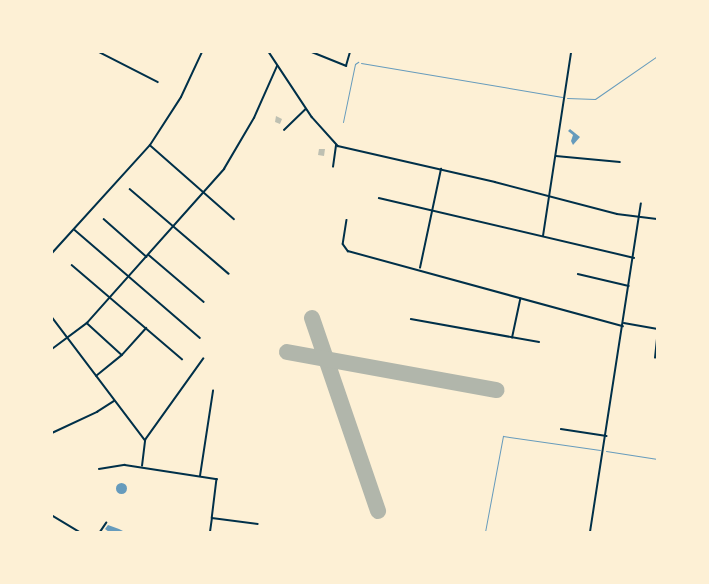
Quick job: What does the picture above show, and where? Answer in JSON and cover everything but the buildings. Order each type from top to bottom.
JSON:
[{"type":"main road","points":[[52,253],[75,230],[150,145],[182,97],[202,52]]},
{"type":"street","points":[[99,52],[158,82]]},
{"type":"street","points":[[269,52],[306,109],[336,145],[640,218],[657,218]]},
{"type":"street","points":[[312,52],[346,66],[350,52]]},
{"type":"street","points":[[543,236],[571,52]]},
{"type":"street","points":[[52,349],[87,323],[175,226],[232,157],[254,118],[277,66]]},
{"type":"street","points":[[284,130],[306,109]]},
{"type":"street","points":[[150,145],[234,219]]},
{"type":"street","points":[[333,167],[336,145]]},
{"type":"street","points":[[556,156],[620,162]]},
{"type":"street","points":[[420,268],[441,170]]},
{"type":"street","points":[[130,189],[175,226],[229,274]]},
{"type":"street","points":[[379,198],[634,258]]},
{"type":"street","points":[[590,532],[624,325],[641,204]]},
{"type":"street","points":[[104,219],[147,257]]},
{"type":"street","points":[[347,220],[343,244],[346,249],[420,268],[520,299],[624,325],[657,329]]},
{"type":"street","points":[[75,230],[200,338]]},
{"type":"street","points":[[149,255],[204,302]]},
{"type":"street","points":[[72,265],[182,359]]},
{"type":"street","points":[[578,274],[629,286]]},
{"type":"street","points":[[512,338],[520,299]]},
{"type":"street","points":[[52,316],[114,401],[145,440]]},
{"type":"street","points":[[411,319],[539,342]]},
{"type":"street","points":[[87,323],[122,355]]},
{"type":"street","points":[[96,376],[122,355],[146,328]]},
{"type":"street","points":[[655,358],[657,338]]},
{"type":"street","points":[[142,467],[145,440],[203,359]]},
{"type":"street","points":[[200,476],[213,391]]},
{"type":"street","points":[[52,434],[98,412],[114,401]]},
{"type":"street","points":[[561,429],[606,436]]},
{"type":"street","points":[[98,469],[125,465],[217,479],[210,532]]},
{"type":"street","points":[[53,516],[80,532]]},
{"type":"street","points":[[212,518],[258,524]]},
{"type":"street","points":[[100,532],[106,523]]},
{"type":"water","points":[[570,129],[580,137],[573,145],[571,141],[573,135],[568,131]]},
{"type":"water","points":[[119,483],[123,483],[125,484],[125,492],[119,493],[116,490],[116,486]]},
{"type":"water","points":[[108,525],[125,532],[109,532],[105,529]]},
{"type":"waterway","points":[[567,98],[595,99],[657,56]]},
{"type":"waterway","points":[[343,122],[355,64],[358,62]]},
{"type":"waterway","points":[[361,63],[562,97]]},
{"type":"waterway","points":[[485,532],[503,436],[600,450]]},
{"type":"waterway","points":[[606,451],[657,459]]},
{"type":"runway","points":[[312,318],[378,511]]},
{"type":"runway","points":[[287,352],[497,390]]}]
